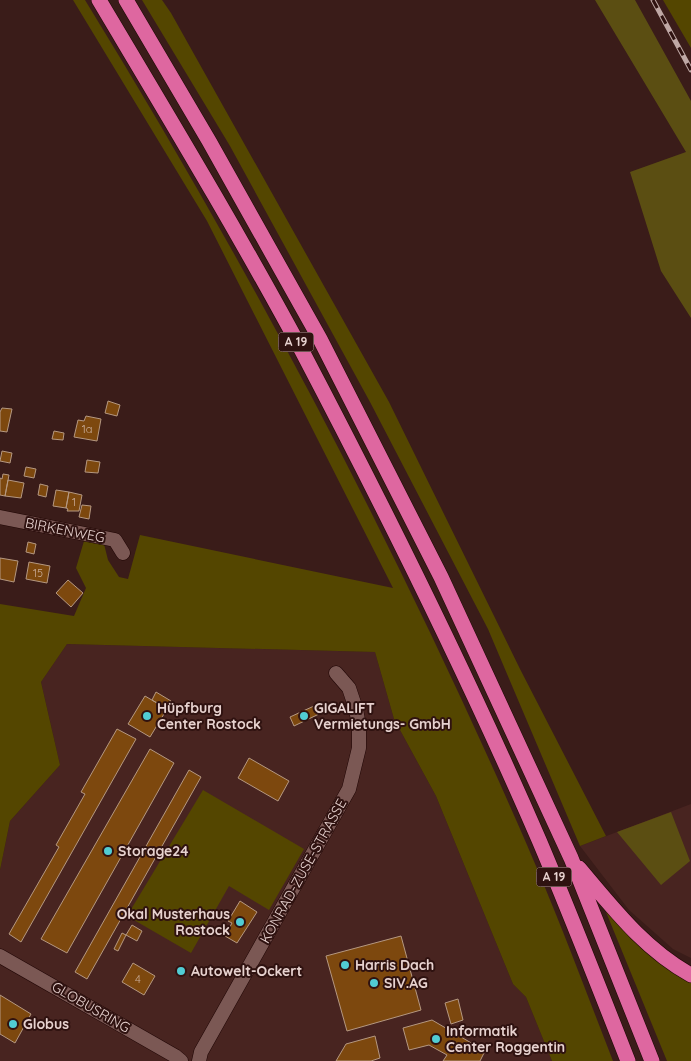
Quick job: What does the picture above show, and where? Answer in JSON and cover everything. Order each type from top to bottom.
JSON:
[{"type":"highway","name":"A 19","points":[[99,0],[190,152],[301,350],[440,625],[539,840],[628,1061]]},
{"type":"highway","name":"A 19","points":[[126,0],[209,141],[333,364],[441,577],[571,858],[652,1061]]},
{"type":"highway","points":[[571,858],[628,926],[651,947],[691,975]]},
{"type":"street","name":"BIRKENWEG","points":[[0,517],[115,540],[123,553]]},
{"type":"street","name":"KONRAD-ZUSE-STRASSE","points":[[199,1061],[201,1052],[349,789],[359,748],[359,726],[349,688],[336,673]]},
{"type":"street","name":"GLOBUSRING","points":[[0,956],[126,1027],[181,1061]]},
{"type":"shaded area","points":[[73,0],[85,0],[207,205],[265,309],[375,521],[428,628],[527,845],[613,1061],[552,1061],[526,997],[513,984],[436,796],[394,719],[375,652],[67,644],[41,682],[60,765],[10,821],[0,870],[0,604],[74,616],[86,588],[76,568],[84,541],[104,544],[108,560],[119,577],[128,579],[140,535],[393,588],[207,221]]},
{"type":"shaded area","points":[[142,0],[162,0],[171,13],[389,402],[520,669],[606,836],[580,846],[488,629],[370,402],[230,146]]},
{"type":"shaded area","points":[[595,0],[635,0],[691,101],[691,318],[661,271],[630,172],[686,152]]},
{"type":"shaded area","points":[[663,0],[691,0],[691,48]]},
{"type":"shaded area","points":[[67,644],[375,652],[394,719],[436,796],[513,984],[526,997],[552,1061],[0,1061],[0,870],[10,821],[60,765],[41,682]]},
{"type":"shaded area","points":[[203,790],[304,849],[269,910],[229,886],[191,953],[127,916]]},
{"type":"shaded area","points":[[691,804],[691,958],[673,949],[629,910],[580,846]]},
{"type":"shaded area","points":[[671,812],[690,861],[661,885],[617,832]]},
{"type":"shaded area","points":[[608,911],[691,981],[691,1061],[667,1061],[606,912]]},
{"type":"building","points":[[108,401],[120,405],[117,416],[105,413]]},
{"type":"building","points":[[2,408],[12,409],[7,432],[0,431],[0,412]]},
{"type":"building","points":[[86,416],[101,419],[97,441],[74,437],[78,420],[84,421]]},
{"type":"building","points":[[54,431],[64,433],[63,440],[52,439]]},
{"type":"building","points":[[2,451],[12,453],[10,463],[0,461]]},
{"type":"building","points":[[87,460],[100,462],[98,473],[85,472]]},
{"type":"building","points":[[26,467],[36,469],[34,478],[24,476]]},
{"type":"building","points":[[3,474],[9,475],[5,496],[0,495],[0,478],[2,479]]},
{"type":"building","points":[[8,480],[24,483],[21,498],[5,496]]},
{"type":"building","points":[[40,484],[48,486],[46,497],[38,495]]},
{"type":"building","points":[[56,490],[69,492],[66,508],[53,506]]},
{"type":"building","points":[[69,492],[82,495],[79,511],[67,511]]},
{"type":"building","points":[[82,505],[91,506],[89,519],[79,517]]},
{"type":"building","points":[[28,542],[36,544],[34,554],[26,552]]},
{"type":"building","points":[[0,558],[18,561],[14,582],[0,579]]},
{"type":"building","points":[[29,562],[50,566],[47,583],[26,579]]},
{"type":"building","points":[[68,580],[83,593],[71,607],[56,593]]},
{"type":"building","points":[[156,692],[171,701],[167,709],[152,700]]},
{"type":"building","name":"Hüpfburg Center Rostock","points":[[145,696],[167,709],[150,737],[128,724]]},
{"type":"building","name":"GIGALIFT Vermietungs- GmbH","points":[[314,706],[319,714],[294,726],[290,717]]},
{"type":"building","name":"Storage24","points":[[117,729],[136,739],[21,942],[9,934],[59,847],[56,845],[85,794],[81,792]]},
{"type":"building","name":"Storage24","points":[[150,749],[174,763],[67,953],[41,939]]},
{"type":"building","points":[[249,758],[289,781],[278,801],[238,778]]},
{"type":"building","name":"Storage24","points":[[189,770],[201,777],[87,979],[75,972]]},
{"type":"building","name":"Okal Musterhaus Rostock","points":[[240,901],[257,912],[237,943],[225,936],[232,923],[228,921]]},
{"type":"building","points":[[132,925],[142,931],[137,941],[126,935]]},
{"type":"building","points":[[122,933],[126,935],[118,951],[114,949]]},
{"type":"building","name":"SIV.AG","points":[[401,936],[421,1010],[347,1031],[326,956]]},
{"type":"building","points":[[133,963],[155,976],[144,995],[122,982]]},
{"type":"building","name":"Globus","points":[[0,995],[31,1014],[15,1043],[0,1034]]},
{"type":"building","points":[[458,999],[463,1020],[451,1024],[445,1003]]},
{"type":"building","name":"Informatik Center Roggentin","points":[[432,1020],[485,1051],[480,1061],[443,1061],[447,1055],[429,1045],[409,1050],[403,1028]]},
{"type":"building","points":[[375,1036],[380,1058],[371,1061],[336,1061],[346,1044]]},
{"type":"railway","points":[[653,0],[691,70]]},
{"type":"place","name":"Hüpfburg Center Rostock","points":[[147,716]]},
{"type":"place","name":"GIGALIFT Vermietungs- GmbH","points":[[304,716]]},
{"type":"place","name":"Storage24","points":[[108,851]]},
{"type":"place","name":"Okal Musterhaus Rostock","points":[[240,922]]},
{"type":"place","name":"Harris Dach","points":[[345,965]]},
{"type":"place","name":"Autowelt-Ockert","points":[[181,971]]},
{"type":"place","name":"SIV.AG","points":[[374,983]]},
{"type":"place","name":"Globus","points":[[13,1024]]},
{"type":"place","name":"Informatik Center Roggentin","points":[[436,1039]]}]
